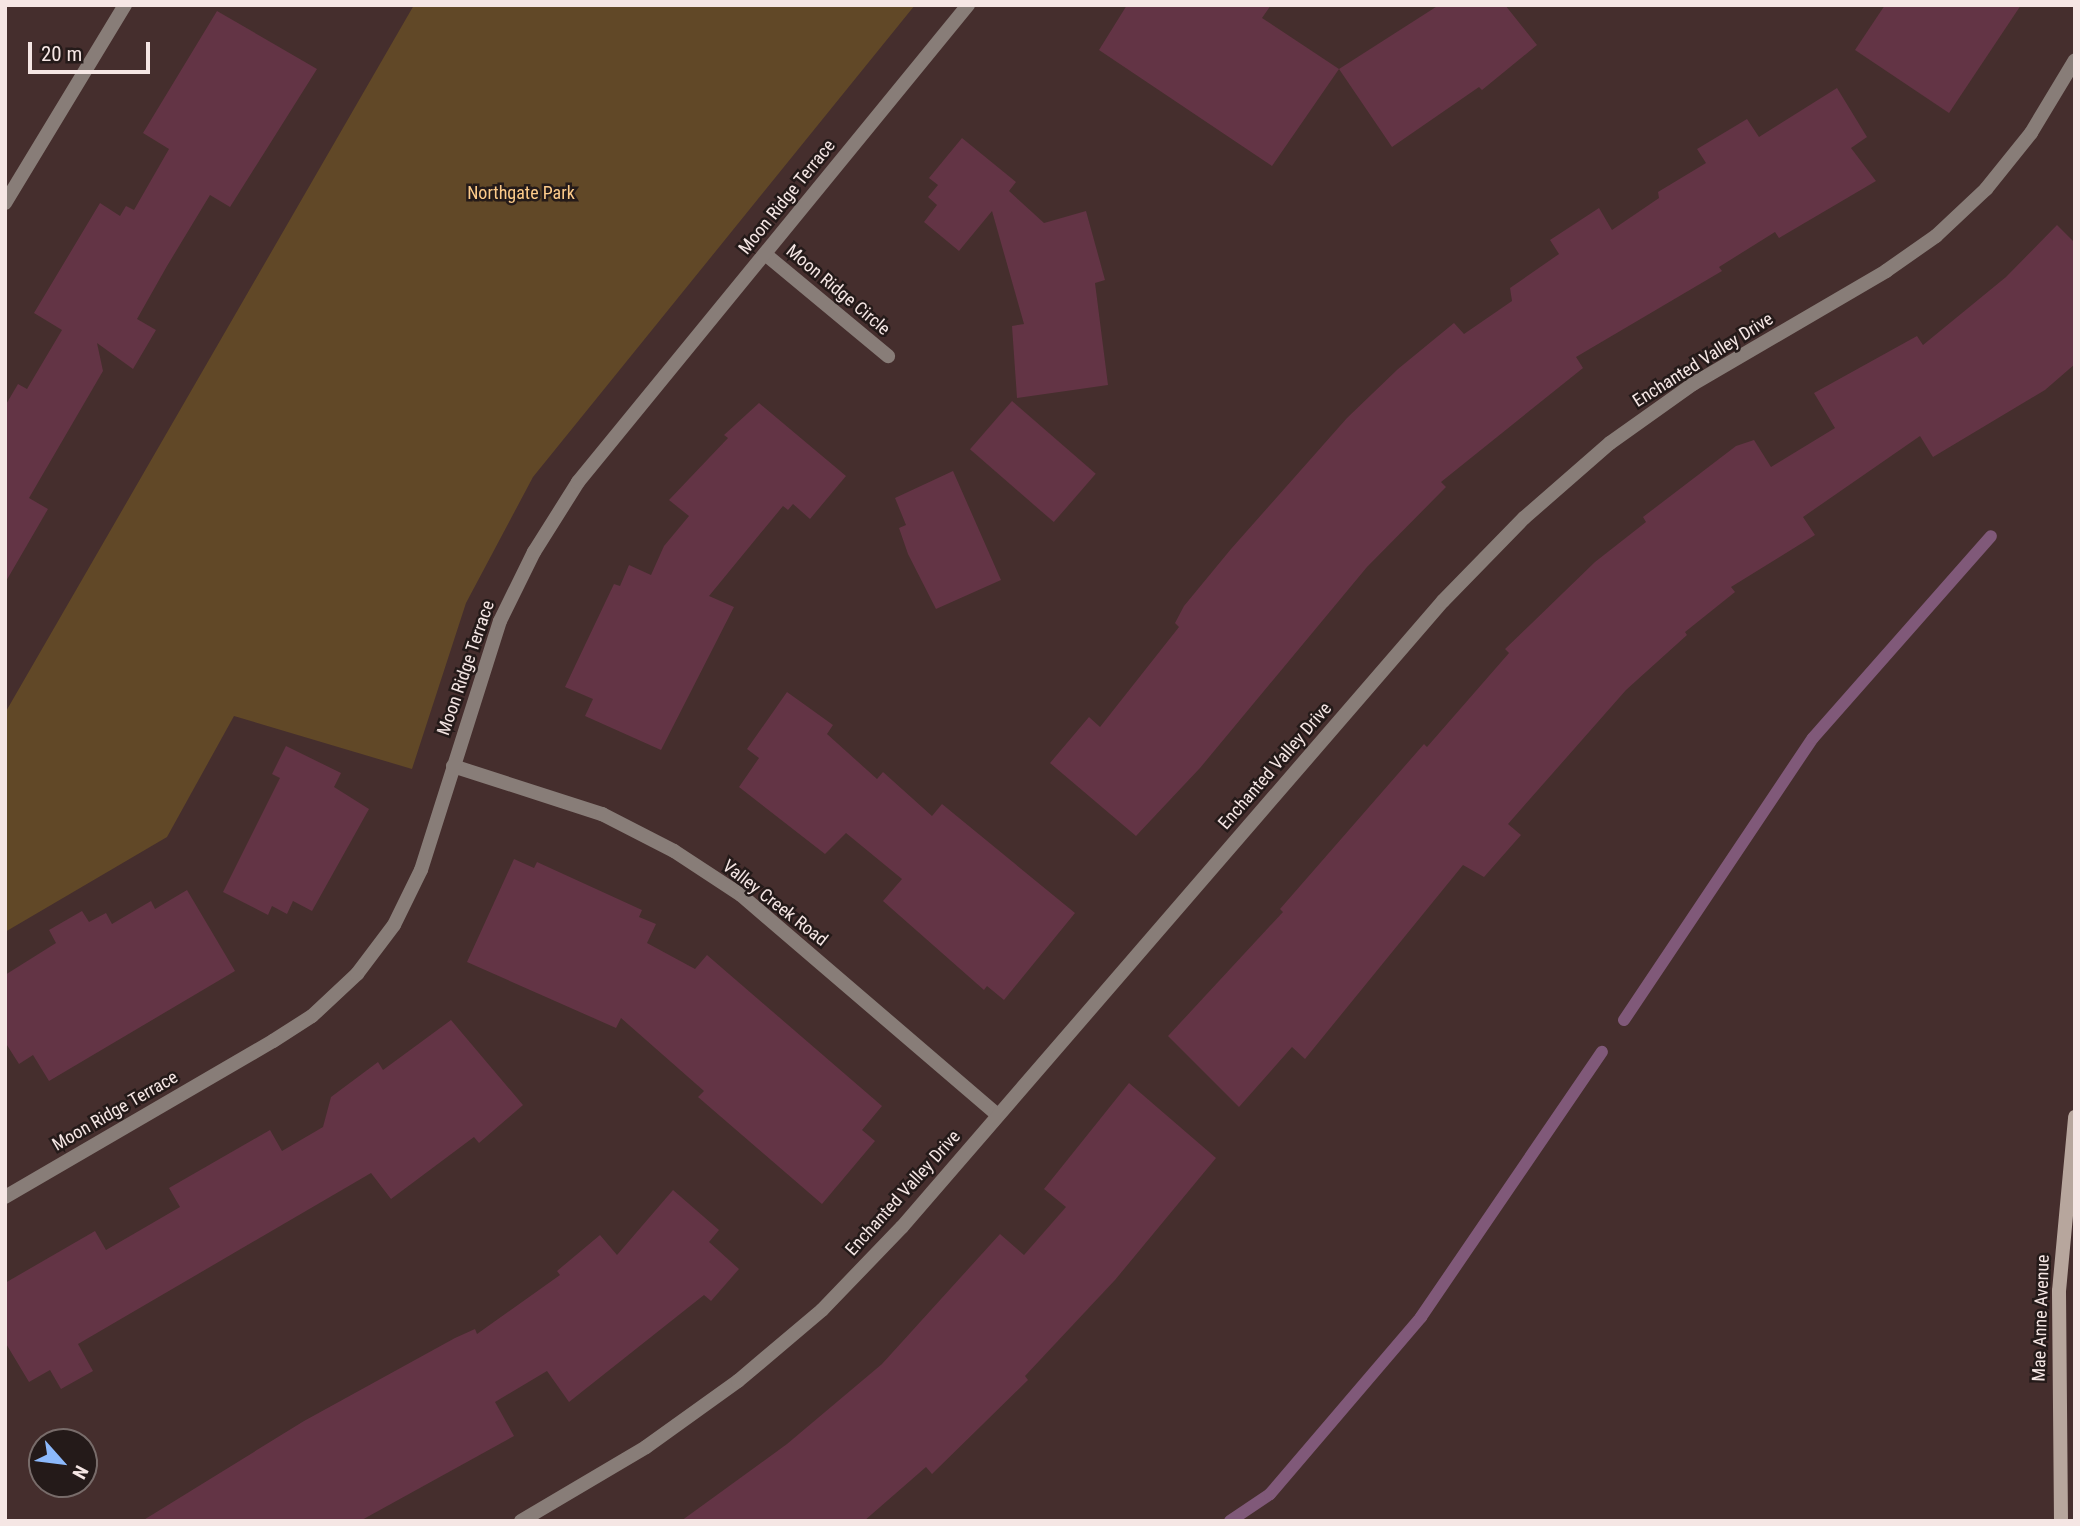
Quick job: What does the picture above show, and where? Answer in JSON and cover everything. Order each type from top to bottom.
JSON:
[{"type":"main road","name":"Mae Anne Avenue","points":[[2061,1521],[2059,1291],[2075,1117]]},
{"type":"street","points":[[5,203],[125,5]]},
{"type":"street","name":"Moon Ridge Terrace","points":[[5,1197],[273,1041],[312,1016],[357,974],[394,925],[421,870],[500,621],[534,552],[578,482],[968,5]]},
{"type":"street","name":"Enchanted Valley Drive","points":[[521,1521],[646,1447],[738,1381],[822,1310],[998,1115],[1443,601],[1524,518],[1610,443],[1693,384],[1886,271],[1936,236],[1986,189],[2031,133],[2075,60]]},
{"type":"street","name":"Moon Ridge Circle","points":[[765,254],[888,356]]},
{"type":"street","name":"Valley Creek Road","points":[[453,766],[602,814],[685,859],[741,895],[998,1115]]},
{"type":"green space","name":"Northgate Park","points":[[414,5],[915,5],[533,477],[466,603],[412,769],[234,716],[167,837],[5,932],[5,713]]},
{"type":"building","points":[[1127,5],[1271,5],[1262,18],[1339,69],[1272,166],[1099,50]]},
{"type":"building","points":[[1439,5],[1505,5],[1537,45],[1482,90],[1479,87],[1392,147],[1339,69]]},
{"type":"building","points":[[1885,5],[2021,5],[1949,113],[1855,50]]},
{"type":"building","points":[[217,11],[317,69],[230,207],[210,195],[137,319],[156,330],[133,369],[97,343],[103,371],[29,498],[48,509],[5,583],[5,406],[18,384],[27,389],[62,330],[34,313],[100,203],[120,216],[126,206],[134,210],[169,149],[143,133]]},
{"type":"building","points":[[1837,88],[1867,137],[1851,148],[1876,181],[1779,238],[1775,232],[1719,267],[1722,271],[1576,357],[1583,368],[1441,482],[1446,487],[1367,567],[1200,768],[1136,836],[1050,763],[1089,717],[1100,727],[1179,627],[1175,623],[1184,606],[1231,549],[1347,418],[1398,369],[1454,323],[1464,334],[1512,301],[1510,288],[1559,254],[1550,240],[1599,208],[1612,230],[1659,198],[1658,192],[1706,163],[1697,149],[1747,119],[1759,137]]},
{"type":"building","points":[[962,138],[1016,182],[1009,191],[1044,223],[1086,211],[1105,280],[1095,283],[1108,385],[1017,398],[1012,326],[1024,324],[992,211],[959,251],[924,222],[937,205],[928,197],[938,185],[929,178]]},
{"type":"building","points":[[2057,225],[2075,243],[2075,364],[2045,390],[1933,457],[1920,436],[1803,517],[1815,535],[1731,587],[1735,592],[1685,632],[1687,635],[1626,690],[1508,824],[1521,835],[1484,877],[1463,865],[1305,1059],[1292,1047],[1239,1107],[1168,1036],[1283,912],[1280,909],[1424,744],[1427,747],[1509,653],[1505,649],[1595,562],[1646,522],[1643,517],[1736,446],[1754,440],[1771,467],[1835,428],[1814,393],[1917,336],[1923,345],[2006,277]]},
{"type":"building","points":[[1012,401],[1096,474],[1054,522],[970,449]]},
{"type":"building","points":[[759,403],[846,476],[810,519],[793,504],[788,510],[783,506],[709,596],[734,607],[661,750],[585,716],[593,699],[565,687],[614,584],[620,586],[629,565],[651,575],[664,546],[689,516],[669,500],[728,438],[724,435]]},
{"type":"building","points":[[953,471],[1001,580],[936,609],[908,554],[899,528],[906,525],[895,498]]},
{"type":"building","points":[[787,692],[833,725],[827,734],[877,779],[883,772],[932,816],[942,804],[1075,913],[1004,1000],[987,986],[984,990],[883,901],[902,879],[846,833],[825,854],[739,787],[759,758],[747,749]]},
{"type":"building","points":[[286,746],[341,773],[334,787],[369,809],[312,911],[293,901],[287,914],[272,906],[268,915],[223,892],[280,778],[272,774]]},
{"type":"building","points":[[514,859],[534,868],[537,862],[642,910],[639,917],[656,924],[647,943],[695,969],[707,955],[882,1106],[862,1130],[875,1141],[822,1204],[698,1097],[704,1091],[621,1018],[616,1028],[467,962]]},
{"type":"building","points":[[187,890],[235,971],[49,1081],[33,1055],[19,1064],[5,1042],[5,975],[56,943],[49,930],[82,911],[89,922],[106,913],[112,924],[151,901],[155,909]]},
{"type":"building","points":[[451,1020],[523,1105],[479,1143],[474,1137],[391,1199],[371,1173],[78,1344],[93,1371],[61,1389],[50,1370],[29,1382],[5,1342],[5,1283],[95,1231],[106,1250],[180,1207],[169,1188],[270,1130],[282,1151],[323,1127],[331,1097],[378,1062],[383,1070]]},
{"type":"building","points":[[1129,1083],[1216,1158],[1115,1280],[1025,1376],[1028,1380],[932,1474],[926,1467],[864,1521],[681,1521],[787,1444],[882,1364],[1000,1234],[1024,1255],[1066,1207],[1044,1189]]},
{"type":"building","points":[[673,1190],[719,1230],[709,1242],[739,1269],[711,1301],[704,1295],[569,1402],[547,1371],[495,1402],[514,1436],[360,1521],[142,1521],[304,1421],[455,1338],[475,1329],[477,1334],[560,1275],[557,1271],[600,1235],[617,1255]]},
{"type":"waterway","points":[[1624,1020],[1813,738],[1991,536]]},
{"type":"waterway","points":[[1230,1521],[1270,1494],[1421,1317],[1602,1052]]}]
